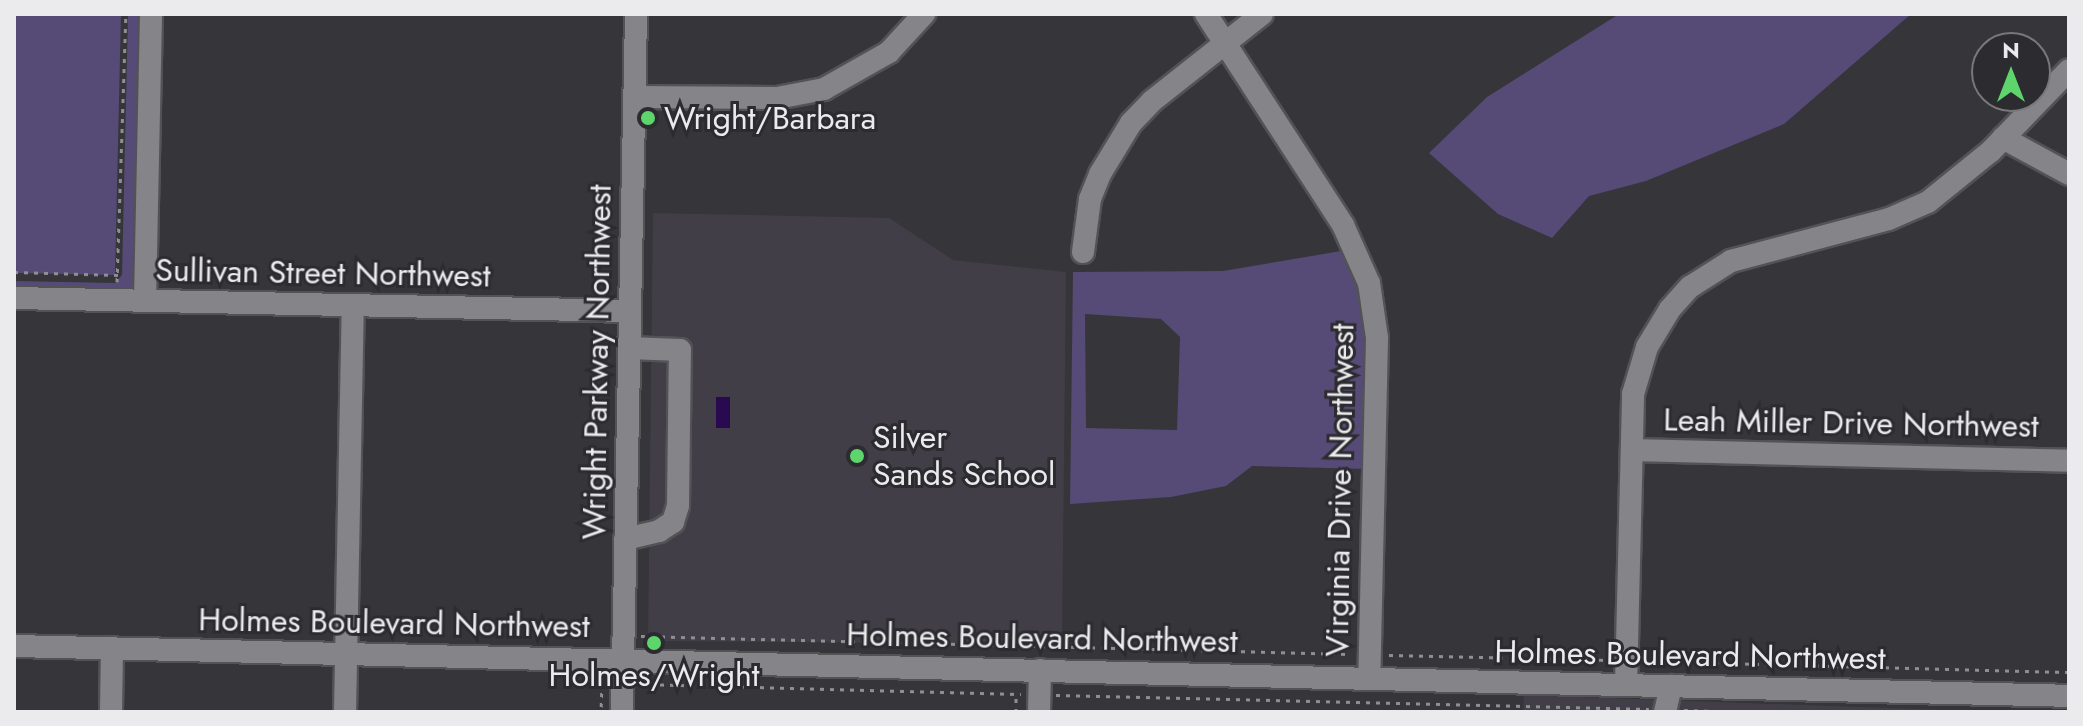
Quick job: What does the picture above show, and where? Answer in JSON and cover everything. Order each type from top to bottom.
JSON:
[{"type":"street","points":[[145,301],[151,14]]},
{"type":"street","name":"Wright Parkway Northwest","points":[[622,712],[636,14]]},
{"type":"street","points":[[635,97],[777,98],[824,89],[889,52],[924,14]]},
{"type":"street","name":"Virginia Drive Northwest","points":[[1206,14],[1343,225],[1369,283],[1377,338],[1369,679]]},
{"type":"street","points":[[1083,252],[1090,199],[1114,147],[1152,101],[1262,14]]},
{"type":"street","points":[[1626,685],[1633,394],[1647,347],[1670,309],[1690,287],[1731,261],[1761,250],[1911,211],[1952,186],[2069,70]]},
{"type":"street","points":[[2003,138],[2069,174]]},
{"type":"street","name":"Sullivan Street Northwest","points":[[14,298],[630,311]]},
{"type":"street","points":[[345,712],[353,306]]},
{"type":"street","points":[[625,539],[659,531],[673,522],[678,506],[680,350],[629,348]]},
{"type":"street","name":"Leah Miller Drive Northwest","points":[[1632,450],[2069,461]]},
{"type":"street","name":"Holmes Boulevard Northwest","points":[[14,646],[1671,686],[1908,702],[1956,703],[2069,696]]},
{"type":"street","points":[[111,712],[112,648]]},
{"type":"street","points":[[1031,700],[1040,670]]},
{"type":"street","points":[[1666,711],[1671,686]]},
{"type":"path","points":[[117,301],[126,14]]},
{"type":"path","points":[[14,272],[118,275]]},
{"type":"path","points":[[623,635],[2069,672]]},
{"type":"path","points":[[622,683],[1031,700],[1748,712]]},
{"type":"path","points":[[1016,712],[1031,700]]},
{"type":"shaded area","points":[[14,14],[121,14],[115,275],[14,273]]},
{"type":"shaded area","points":[[128,14],[142,14],[137,291],[14,289],[14,281],[115,283],[122,275]]},
{"type":"shaded area","points":[[1619,14],[1911,14],[1784,124],[1646,181],[1589,196],[1552,238],[1498,214],[1429,153],[1487,97]]},
{"type":"shaded area","name":"Silver Sands School","points":[[653,213],[889,218],[953,260],[1066,272],[1062,644],[648,641]]},
{"type":"shaded area","points":[[1347,250],[1368,323],[1366,469],[1252,466],[1226,486],[1171,497],[1070,504],[1073,272],[1223,271]],"holes":[[[1085,314],[1161,319],[1180,337],[1177,430],[1086,428]]]},
{"type":"shaded area","points":[[716,397],[730,397],[730,428],[716,428]]},
{"type":"shaded area","points":[[1524,695],[1999,712],[1523,712]]},
{"type":"place","name":"Wright/Barbara","points":[[648,118]]},
{"type":"place","name":"Silver Sands School","points":[[857,456]]},
{"type":"place","name":"Holmes/Wright","points":[[654,643]]}]
